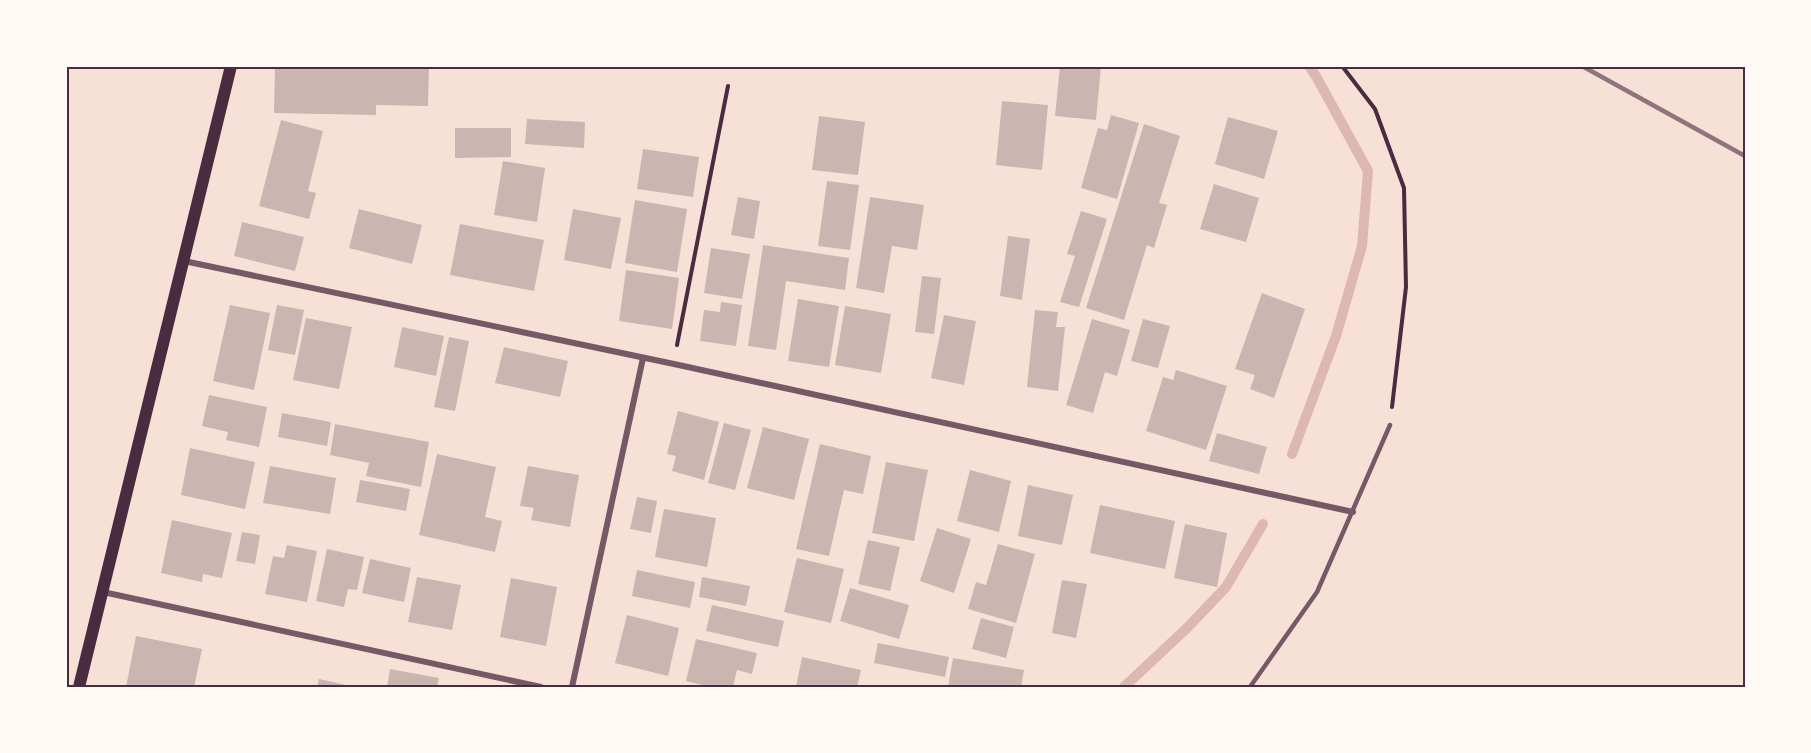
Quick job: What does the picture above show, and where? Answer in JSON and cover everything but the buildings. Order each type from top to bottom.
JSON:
[{"type":"main road","points":[[79,687],[231,66]]},
{"type":"street","points":[[184,261],[674,364],[1353,512]]},
{"type":"street","points":[[572,687],[643,358]]},
{"type":"street","points":[[103,592],[541,687]]},
{"type":"lane","points":[[1250,687],[1317,592],[1390,425]]},
{"type":"path","points":[[1342,66],[1375,109],[1404,188],[1406,287],[1390,425]]},
{"type":"path","points":[[674,364],[728,86]]},
{"type":"waterway","points":[[1292,454],[1336,336],[1362,246],[1368,171],[1309,66]]},
{"type":"waterway","points":[[1124,687],[1187,628],[1226,587],[1263,524]]},
{"type":"railway","points":[[1582,66],[1745,156]]}]
